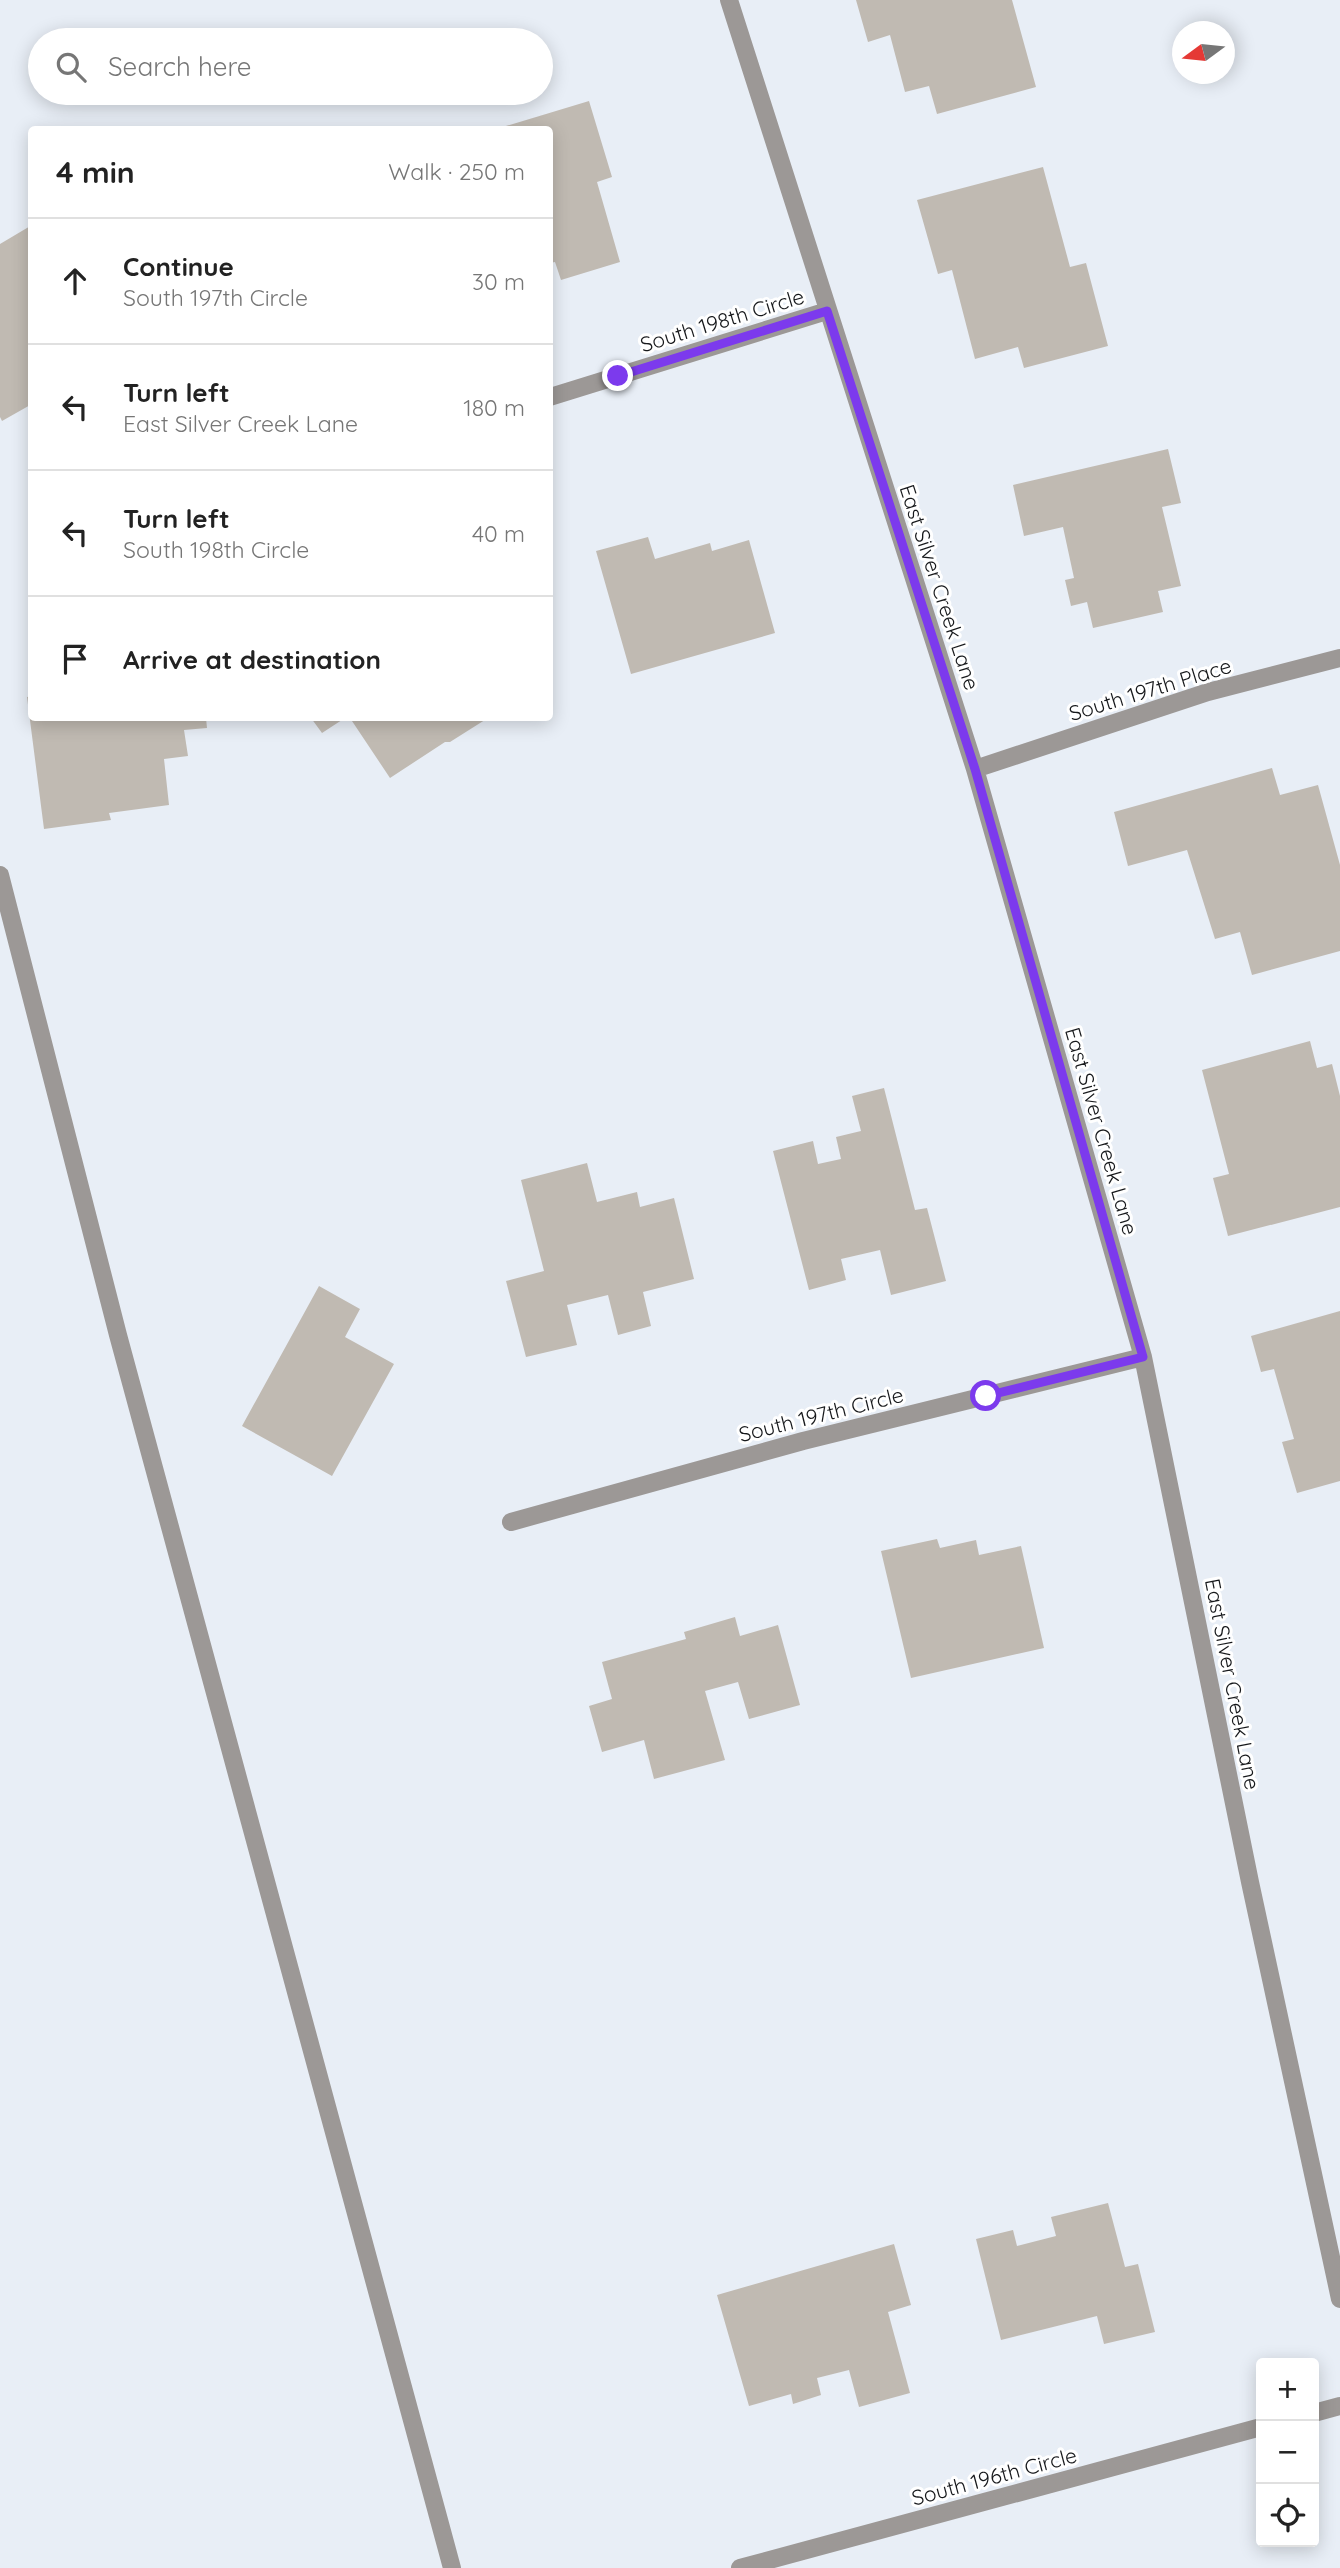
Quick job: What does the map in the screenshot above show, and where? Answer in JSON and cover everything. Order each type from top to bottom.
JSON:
[{"type":"street","name":"East Silver Creek Lane","points":[[729,0],[975,769],[1143,1357],[1250,1882],[1340,2299]]},
{"type":"street","name":"South 198th Circle","points":[[553,396],[827,311]]},
{"type":"street","name":"South 197th Place","points":[[975,769],[1208,692],[1340,658]]},
{"type":"street","points":[[0,875],[118,1335],[452,2568]]},
{"type":"street","name":"South 197th Circle","points":[[512,1522],[803,1441],[1143,1357]]},
{"type":"street","points":[[1319,2412],[1340,2406]]},
{"type":"street","name":"South 196th Circle","points":[[740,2568],[1256,2428]]},
{"type":"building","points":[[856,0],[1012,0],[1036,87],[937,114],[929,86],[905,92],[890,35],[868,42]]},
{"type":"building","points":[[589,101],[612,177],[597,182],[620,262],[561,280],[553,262],[553,126],[506,126]]},
{"type":"building","points":[[1043,167],[1070,267],[1086,263],[1108,346],[1024,368],[1018,347],[975,359],[952,270],[938,274],[917,200]]},
{"type":"building","points":[[28,227],[28,406],[2,421],[0,417],[0,244]]},
{"type":"building","points":[[1168,449],[1181,503],[1162,507],[1181,586],[1158,591],[1163,612],[1093,628],[1087,602],[1071,606],[1065,580],[1074,578],[1063,527],[1024,536],[1013,485]]},
{"type":"building","points":[[648,537],[655,559],[710,543],[712,551],[749,540],[775,633],[631,674],[596,551]]},
{"type":"building","points":[[30,721],[206,721],[207,728],[184,730],[188,756],[164,759],[169,805],[109,813],[111,820],[44,829]]},
{"type":"building","points":[[313,721],[340,721],[322,733]]},
{"type":"building","points":[[352,721],[483,721],[450,742],[445,742],[390,778]]},
{"type":"building","points":[[1272,768],[1280,795],[1318,785],[1340,865],[1340,951],[1252,975],[1240,932],[1215,939],[1187,850],[1128,866],[1114,812]]},
{"type":"building","points":[[1310,1041],[1317,1068],[1332,1064],[1340,1096],[1340,1207],[1228,1236],[1213,1178],[1229,1174],[1202,1070]]},
{"type":"building","points":[[884,1088],[915,1210],[927,1208],[946,1281],[891,1295],[880,1250],[841,1259],[846,1280],[809,1290],[773,1151],[813,1141],[818,1164],[841,1159],[836,1137],[861,1131],[852,1096]]},
{"type":"building","points":[[587,1163],[597,1202],[637,1192],[640,1207],[674,1198],[694,1279],[643,1292],[651,1326],[618,1335],[608,1295],[567,1305],[577,1345],[526,1357],[506,1281],[544,1271],[521,1180]]},
{"type":"building","points":[[319,1286],[360,1309],[345,1337],[394,1364],[332,1476],[242,1426]]},
{"type":"building","points":[[1340,1311],[1340,1481],[1297,1493],[1282,1442],[1294,1439],[1274,1369],[1261,1372],[1251,1336]]},
{"type":"building","points":[[937,1539],[940,1548],[976,1540],[979,1555],[1021,1546],[1044,1648],[911,1678],[881,1551]]},
{"type":"building","points":[[735,1617],[740,1636],[778,1625],[800,1705],[749,1719],[738,1682],[705,1691],[725,1760],[654,1779],[644,1740],[602,1752],[589,1706],[612,1699],[602,1662],[686,1639],[684,1632]]},
{"type":"building","points":[[1108,2203],[1125,2267],[1138,2264],[1155,2332],[1104,2344],[1097,2316],[1001,2340],[976,2239],[1013,2230],[1017,2246],[1056,2236],[1051,2217]]},
{"type":"building","points":[[894,2244],[911,2305],[888,2312],[910,2393],[859,2407],[849,2370],[817,2378],[821,2395],[793,2404],[791,2394],[749,2406],[717,2295]]},
{"type":"route","points":[[618,376],[827,311],[975,769],[1143,1357],[986,1396]]}]
